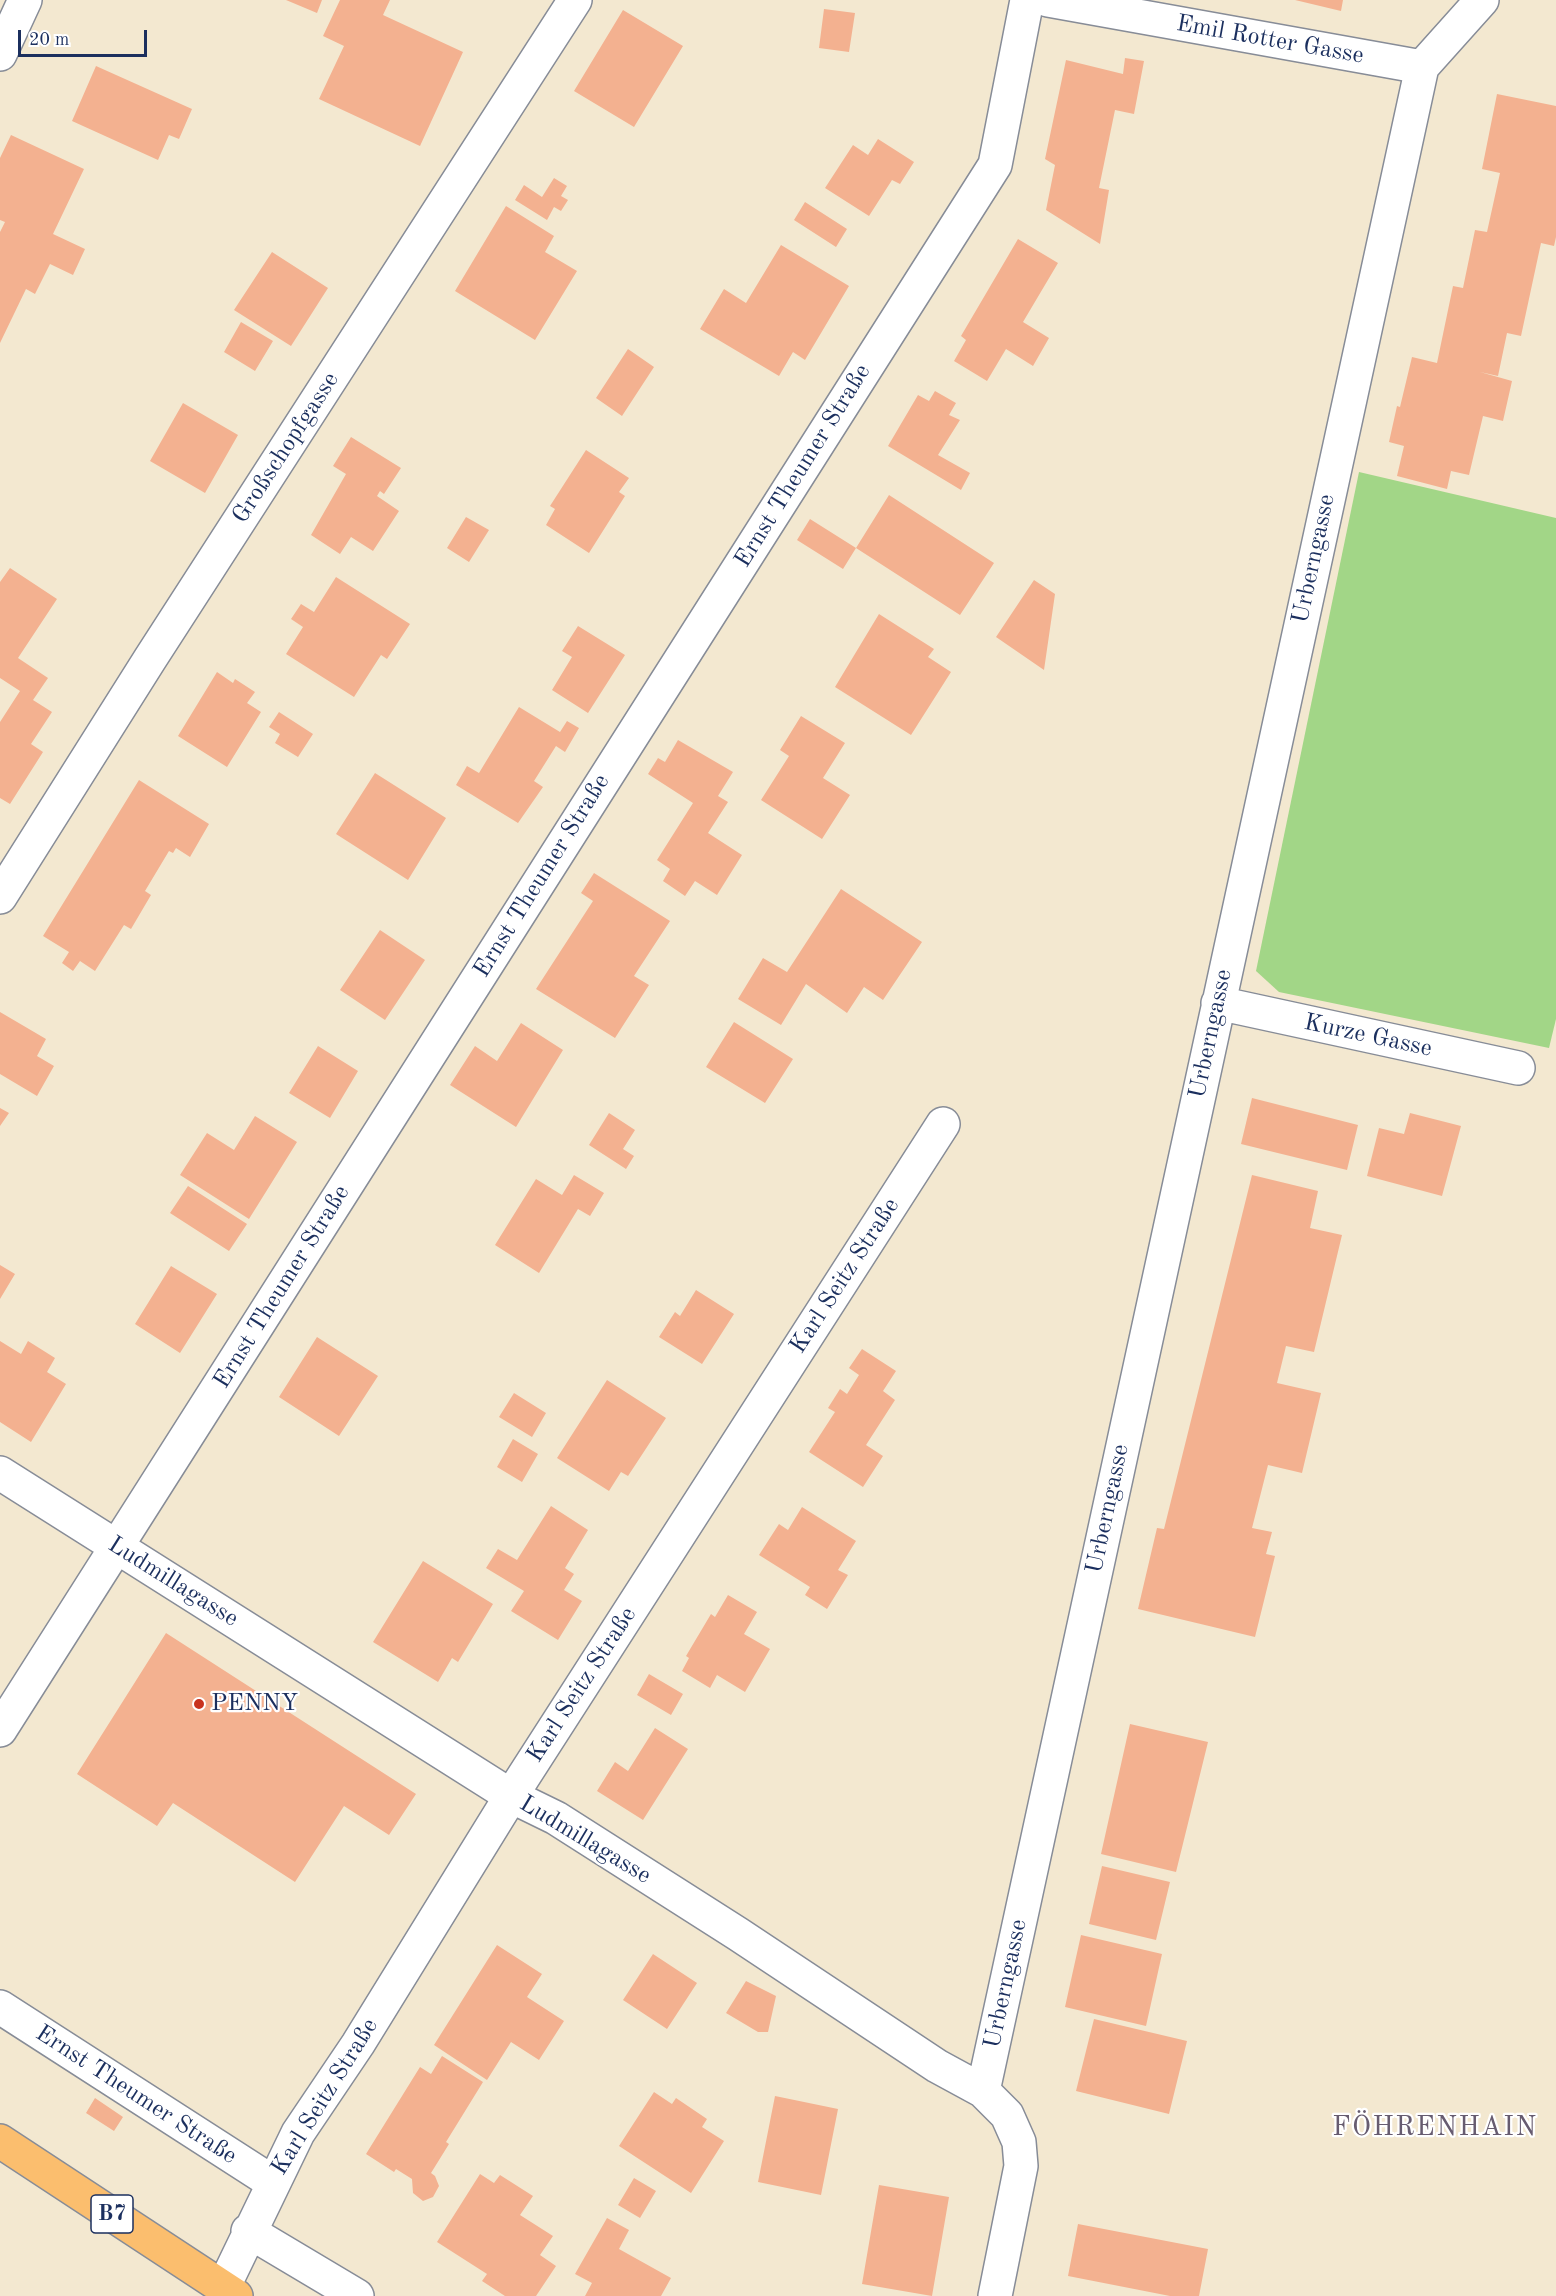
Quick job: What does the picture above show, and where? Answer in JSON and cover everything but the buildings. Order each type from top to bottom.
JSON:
[{"type":"main road","name":"B7","points":[[0,2141],[226,2293]]},
{"type":"street","points":[[0,54],[25,0]]},
{"type":"street","name":"Großschopfgasse","points":[[0,897],[150,659],[575,0]]},
{"type":"street","name":"Ernst Theumer Straße","points":[[0,1730],[995,165],[1027,0]]},
{"type":"street","name":"Emil Rotter Gasse","points":[[1048,0],[1422,67]]},
{"type":"street","name":"Urberngasse","points":[[983,2091],[1422,67],[1482,0]]},
{"type":"street","name":"Kurze Gasse","points":[[1218,1003],[1518,1068]]},
{"type":"street","name":"Karl Seitz Straße","points":[[226,2293],[248,2231],[298,2133],[358,2044],[511,1796],[943,1124]]},
{"type":"street","name":"Ludmillagasse","points":[[0,1473],[511,1796],[556,1818],[738,1934],[937,2066],[983,2091],[1007,2115],[1019,2142],[1021,2166],[995,2296]]},
{"type":"street","name":"Ernst Theumer Straße","points":[[0,2007],[272,2182]]},
{"type":"street","points":[[248,2231],[357,2296]]},
{"type":"green space","points":[[1359,472],[1556,518],[1556,1019],[1549,1048],[1279,992],[1256,971]]},
{"type":"place","name":"PENNY","points":[[199,1704]]},
{"type":"district","name":"FÖHRENHAIN","points":[[1435,2128]]}]
